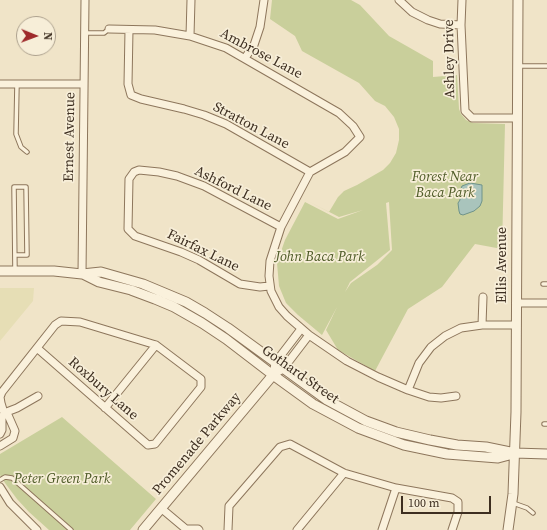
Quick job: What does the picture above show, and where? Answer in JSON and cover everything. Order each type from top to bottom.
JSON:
[{"type":"street","name":"Ernest Avenue","points":[[82,274],[85,0]]},
{"type":"street","points":[[190,36],[191,0]]},
{"type":"street","points":[[245,58],[254,45],[260,27],[264,0]]},
{"type":"street","points":[[399,0],[412,12],[428,20],[440,24],[461,25]]},
{"type":"street","name":"Ashley Drive","points":[[462,0],[461,25],[465,111],[472,118],[517,118]]},
{"type":"street","name":"Ellis Avenue","points":[[508,530],[512,503],[515,453],[518,0]]},
{"type":"street","name":"Ambrose Lane","points":[[109,29],[155,30],[190,36],[226,48],[339,113],[353,126],[360,137],[345,152],[310,172]]},
{"type":"street","name":"Stratton Lane","points":[[128,30],[128,84],[131,96],[184,109],[226,124],[310,172]]},
{"type":"street","points":[[0,84],[84,84]]},
{"type":"street","name":"Ashford Lane","points":[[128,229],[129,179],[134,172],[139,170],[177,176],[204,186],[281,227]]},
{"type":"street","points":[[310,172],[281,227],[270,261],[269,286],[279,307],[286,316],[309,335],[347,361],[378,377],[408,390],[429,396],[441,398],[456,396]]},
{"type":"street","name":"Fairfax Lane","points":[[128,229],[135,236],[199,260],[240,284],[260,287],[269,286]]},
{"type":"street","name":"Gothard Street","points":[[0,271],[54,271],[82,274],[101,272],[122,277],[180,299],[205,313],[327,400],[366,421],[396,432],[457,445],[486,447],[515,453],[547,454]]},
{"type":"street","name":"Gothard Street","points":[[82,274],[98,282],[131,290],[174,307],[226,339],[313,404],[358,428],[404,445],[454,455],[498,458],[515,453]]},
{"type":"street","points":[[482,325],[483,297]]},
{"type":"street","points":[[517,303],[547,303]]},
{"type":"street","points":[[0,446],[13,438],[14,433],[8,416],[4,413],[1,403],[0,397],[2,392],[55,325],[61,321],[80,322],[156,345],[105,408]]},
{"type":"street","points":[[408,390],[419,363],[431,347],[445,336],[461,328],[482,325],[516,326]]},
{"type":"street","points":[[273,375],[275,363],[301,329]]},
{"type":"street","name":"Promenade Parkway","points":[[143,530],[273,375],[283,369],[309,335]]},
{"type":"street","name":"Roxbury Lane","points":[[37,348],[148,446],[152,446],[156,444],[201,387],[202,383],[201,379],[156,345]]},
{"type":"street","points":[[14,433],[1,432],[4,413],[17,408],[38,396]]},
{"type":"street","points":[[228,530],[229,506],[280,447],[290,444],[344,473],[396,488],[452,498],[458,502],[458,512],[452,530]]},
{"type":"street","points":[[297,530],[344,473]]},
{"type":"street","points":[[0,487],[10,503],[37,530]]},
{"type":"street","points":[[382,530],[396,488]]},
{"type":"street","points":[[162,508],[187,530],[199,530]]},
{"type":"lane","points":[[84,33],[104,33],[109,29]]},
{"type":"lane","points":[[518,66],[547,66]]},
{"type":"lane","points":[[17,84],[16,134],[21,147],[27,152]]},
{"type":"lane","points":[[14,255],[27,255],[26,187],[14,187],[14,255],[15,271]]},
{"type":"lane","points":[[0,480],[6,477],[12,478],[71,530]]},
{"type":"lane","points":[[512,503],[527,508],[533,513]]},
{"type":"shaded area","points":[[0,288],[34,288],[33,301],[0,341]]},
{"type":"green space","name":"Forest Near Baca Park","points":[[272,0],[351,0],[360,5],[389,36],[433,61],[433,77],[457,75],[459,109],[466,120],[473,123],[505,124],[502,249],[475,244],[442,287],[408,309],[375,371],[338,350],[326,330],[337,307],[322,335],[286,303],[279,286],[277,263],[285,240],[305,202],[338,219],[363,210],[339,217],[329,212],[338,197],[344,191],[383,170],[390,163],[396,153],[399,140],[399,129],[394,117],[385,106],[375,101],[359,83],[302,51],[295,36],[270,19]],"holes":[[[389,202],[392,250],[377,265],[351,283],[345,292],[350,282],[390,250],[386,203]]]},
{"type":"green space","name":"Peter Green Park","points":[[62,417],[156,499],[130,530],[49,530],[17,499],[0,475],[0,454]]},
{"type":"water","points":[[470,183],[482,185],[482,201],[480,206],[474,211],[463,215],[460,214],[458,203],[460,200],[460,191],[462,186]]},
{"type":"park label","name":"John Baca Park","points":[[320,257]]}]
